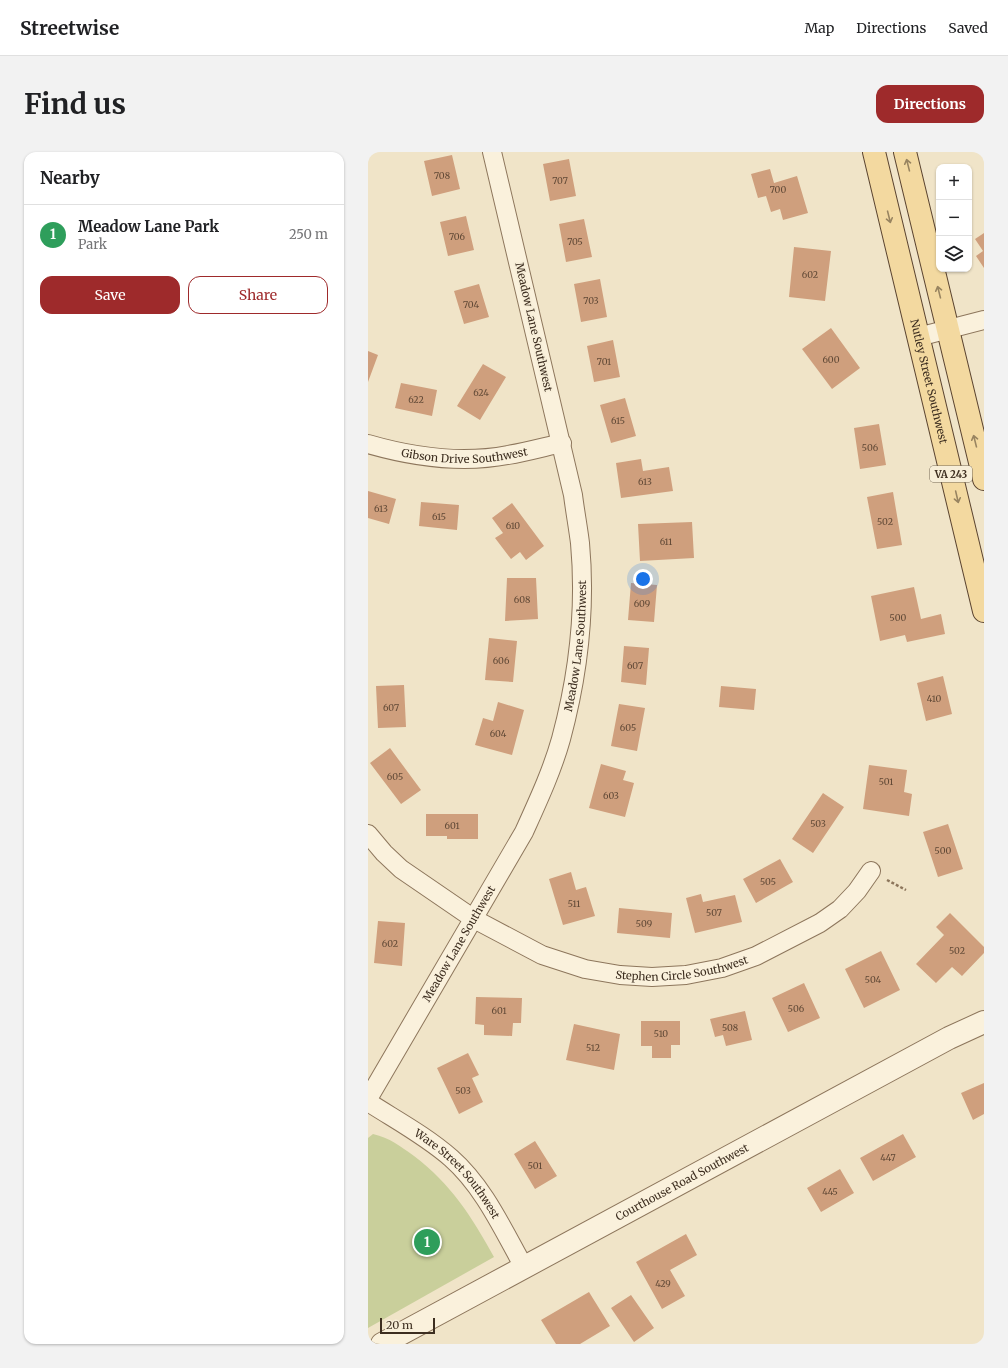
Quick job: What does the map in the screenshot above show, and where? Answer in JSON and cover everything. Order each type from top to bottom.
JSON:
[{"type":"main road","name":"Nutley Street Southwest","points":[[874,152],[984,611]]},
{"type":"main road","name":"VA 243","points":[[905,152],[984,479]]},
{"type":"street","name":"Meadow Lane Southwest","points":[[368,1100],[524,832],[545,786],[561,739],[572,691],[579,643],[581,600],[580,544],[573,495],[562,443],[492,152]]},
{"type":"street","points":[[918,337],[984,320]]},
{"type":"street","name":"Gibson Drive Southwest","points":[[368,444],[395,452],[433,458],[471,459],[506,455],[562,443]]},
{"type":"street","name":"Stephen Circle Southwest","points":[[368,834],[384,853],[401,869],[474,919],[542,955],[585,969],[620,975],[652,977],[686,975],[722,968],[756,956],[820,923],[840,909],[852,896],[870,871]]},
{"type":"street","name":"Courthouse Road Southwest","points":[[382,1344],[949,1038],[984,1022]]},
{"type":"street","name":"Ware Street Southwest","points":[[368,1100],[429,1139],[452,1159],[471,1179],[489,1205],[524,1267]]},
{"type":"green space","points":[[373,1134],[390,1140],[414,1156],[439,1178],[460,1202],[494,1257],[368,1328],[368,1138]]},
{"type":"building","points":[[452,155],[460,189],[432,196],[424,161]]},
{"type":"building","points":[[569,159],[576,196],[550,201],[543,164]]},
{"type":"building","points":[[770,169],[774,183],[797,176],[808,213],[783,220],[780,209],[771,212],[766,196],[758,198],[751,174]]},
{"type":"building","points":[[466,216],[474,250],[448,256],[440,222]]},
{"type":"building","points":[[584,219],[592,257],[566,262],[559,224]]},
{"type":"building","points":[[984,233],[984,268],[976,256],[983,251],[975,239]]},
{"type":"building","points":[[794,247],[831,251],[825,301],[789,297]]},
{"type":"building","points":[[600,279],[607,317],[581,322],[574,284]]},
{"type":"building","points":[[479,284],[489,317],[464,324],[454,291]]},
{"type":"building","points":[[831,328],[860,368],[832,389],[802,349]]},
{"type":"building","points":[[613,340],[620,377],[594,382],[587,346]]},
{"type":"building","points":[[368,351],[378,355],[368,382]]},
{"type":"building","points":[[483,364],[506,377],[480,420],[457,406]]},
{"type":"building","points":[[401,383],[437,390],[432,416],[395,408]]},
{"type":"building","points":[[625,398],[636,436],[611,443],[600,405]]},
{"type":"building","points":[[879,424],[886,465],[860,469],[854,428]]},
{"type":"building","points":[[641,459],[643,471],[669,467],[673,491],[621,498],[616,463]]},
{"type":"building","points":[[368,491],[396,499],[389,524],[368,518]]},
{"type":"building","points":[[893,492],[902,545],[877,549],[867,497]]},
{"type":"building","points":[[421,502],[459,505],[457,530],[419,526]]},
{"type":"building","points":[[512,503],[544,546],[526,560],[520,552],[511,559],[495,538],[503,533],[492,518]]},
{"type":"building","points":[[692,522],[694,558],[640,561],[638,524]]},
{"type":"building","points":[[507,578],[536,578],[538,619],[505,621]]},
{"type":"building","points":[[631,583],[657,585],[654,622],[628,620]]},
{"type":"building","points":[[914,587],[921,619],[941,614],[945,634],[907,642],[905,635],[880,641],[871,596]]},
{"type":"building","points":[[489,638],[517,641],[513,682],[485,680]]},
{"type":"building","points":[[624,646],[649,648],[646,685],[621,682]]},
{"type":"building","points":[[943,676],[952,714],[926,721],[917,683]]},
{"type":"building","points":[[404,685],[406,727],[378,728],[376,686]]},
{"type":"building","points":[[721,686],[756,689],[754,710],[719,707]]},
{"type":"building","points":[[498,702],[524,710],[512,755],[475,745],[483,718],[493,721]]},
{"type":"building","points":[[619,704],[645,708],[637,751],[611,746]]},
{"type":"building","points":[[390,748],[421,790],[401,804],[370,763]]},
{"type":"building","points":[[601,764],[626,771],[623,780],[634,783],[625,817],[589,808]]},
{"type":"building","points":[[869,765],[907,770],[904,792],[912,794],[909,816],[863,809]]},
{"type":"building","points":[[823,793],[844,807],[813,853],[792,839]]},
{"type":"building","points":[[426,814],[478,814],[478,839],[447,839],[447,836],[426,836]]},
{"type":"building","points":[[948,824],[963,869],[938,877],[923,832]]},
{"type":"building","points":[[780,859],[793,882],[756,903],[743,879]]},
{"type":"building","points":[[571,872],[576,890],[586,887],[595,916],[563,925],[549,879]]},
{"type":"building","points":[[701,894],[703,902],[735,895],[742,922],[695,933],[686,898]]},
{"type":"building","points":[[619,908],[672,913],[670,938],[617,933]]},
{"type":"building","points":[[950,913],[984,947],[984,953],[962,976],[952,967],[936,983],[916,964],[944,935],[936,927]]},
{"type":"building","points":[[378,921],[405,923],[402,966],[374,963]]},
{"type":"building","points":[[881,951],[900,990],[864,1008],[845,969]]},
{"type":"building","points":[[804,983],[820,1018],[788,1032],[772,998]]},
{"type":"building","points":[[476,997],[522,998],[521,1023],[513,1023],[512,1036],[484,1035],[484,1025],[475,1024]]},
{"type":"building","points":[[745,1011],[752,1040],[726,1046],[723,1035],[715,1037],[710,1019]]},
{"type":"building","points":[[641,1021],[680,1021],[680,1045],[671,1045],[671,1058],[652,1058],[652,1046],[641,1046]]},
{"type":"building","points":[[574,1024],[620,1034],[614,1070],[566,1060]]},
{"type":"building","points":[[468,1053],[479,1075],[472,1078],[483,1102],[459,1114],[437,1068]]},
{"type":"building","points":[[984,1083],[984,1114],[973,1120],[961,1093]]},
{"type":"building","points":[[903,1134],[916,1157],[873,1181],[860,1158]]},
{"type":"building","points":[[535,1141],[557,1176],[535,1189],[514,1154]]},
{"type":"building","points":[[840,1169],[854,1193],[821,1212],[807,1188]]},
{"type":"building","points":[[686,1234],[697,1255],[670,1270],[685,1296],[662,1309],[636,1262]]},
{"type":"building","points":[[589,1292],[610,1326],[580,1344],[556,1344],[541,1320]]},
{"type":"building","points":[[631,1295],[654,1328],[634,1342],[611,1308]]},
{"type":"place","name":"Meadow Lane Park","points":[[427,1242]]}]
